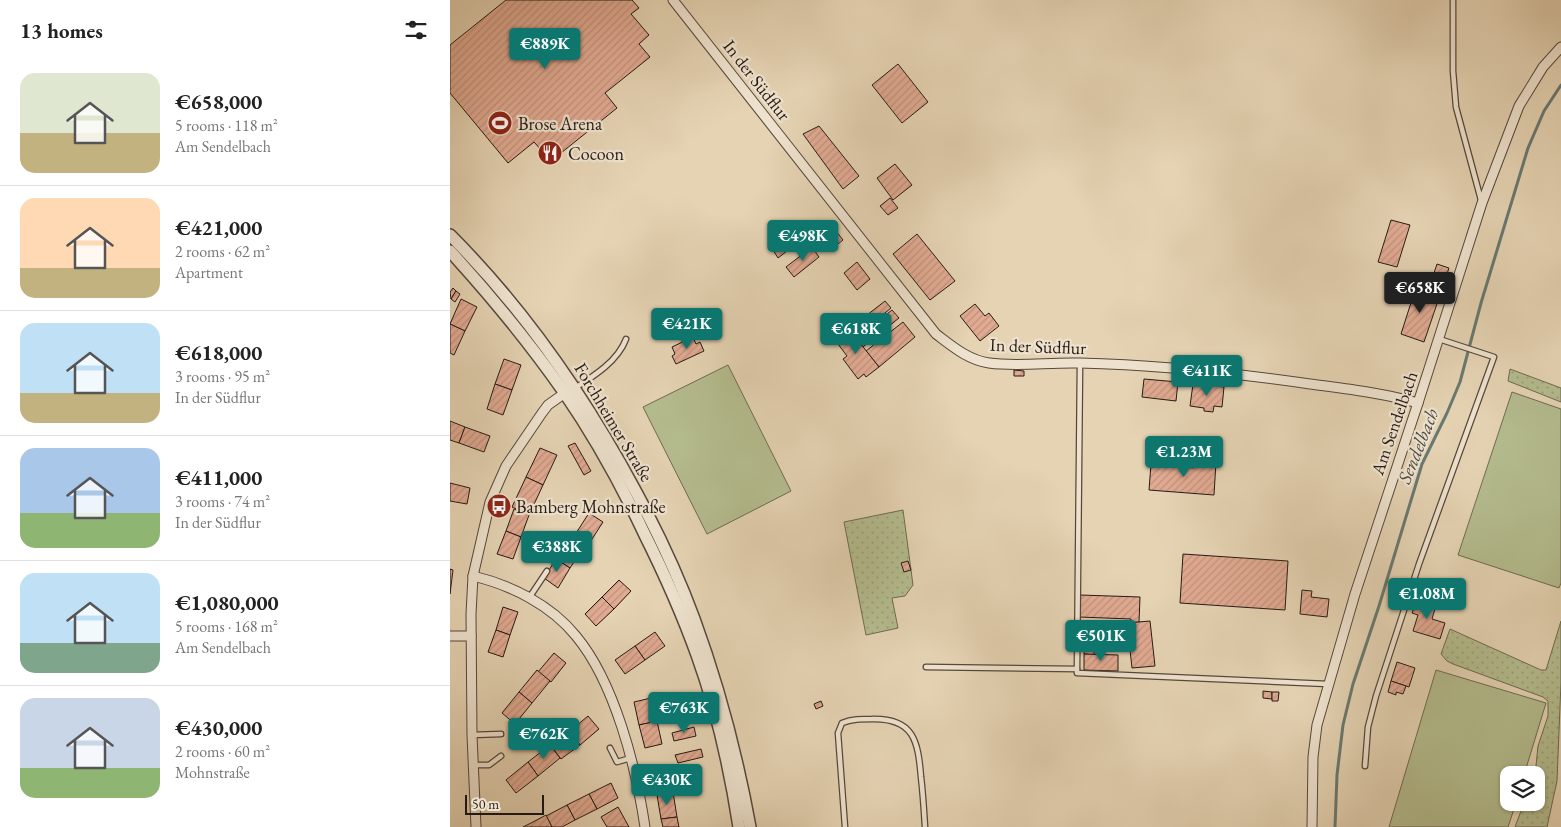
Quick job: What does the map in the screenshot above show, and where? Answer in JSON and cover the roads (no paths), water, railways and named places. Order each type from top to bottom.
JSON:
[{"type":"street","name":"In der Südflur","points":[[673,0],[936,334],[954,348],[972,358],[988,363],[1080,363],[1257,377],[1395,396],[1418,403]]},
{"type":"street","name":"Am Sendelbach","points":[[1312,827],[1313,757],[1317,725],[1361,577],[1482,203],[1519,106],[1542,67],[1561,47]]},
{"type":"street","name":"Forchheimer Straße","points":[[450,235],[478,264],[526,321],[569,391],[648,540],[678,605],[697,655],[729,769],[739,827]]},
{"type":"street","name":"Forchheimer Straße","points":[[450,251],[569,391],[614,451],[650,518],[679,581],[706,652],[729,728],[750,827]]},
{"type":"street","points":[[476,827],[472,735],[472,576],[490,502],[506,466],[548,405],[569,391]]},
{"type":"street","points":[[472,576],[496,583],[529,598],[558,617],[576,635],[591,657],[606,687],[631,758],[645,827]]},
{"type":"street","points":[[450,636],[471,636]]},
{"type":"lane","points":[[1453,0],[1453,72],[1456,107],[1482,203]]},
{"type":"lane","points":[[569,391],[596,374],[613,359],[622,349],[626,339]]},
{"type":"lane","points":[[1365,766],[1368,727],[1376,696],[1419,564],[1494,357],[1439,339]]},
{"type":"lane","points":[[1080,363],[1077,673],[1328,684]]},
{"type":"lane","points":[[529,598],[547,571]]},
{"type":"lane","points":[[926,667],[1076,669]]},
{"type":"lane","points":[[845,827],[838,733],[842,723],[853,719],[884,719],[900,724],[912,734],[918,747],[925,827]]},
{"type":"lane","points":[[472,735],[501,734]]},
{"type":"lane","points":[[610,748],[617,762],[631,758]]},
{"type":"lane","points":[[473,765],[489,765],[501,756]]},
{"type":"waterway","name":"Sendelbach","points":[[1335,827],[1337,775],[1343,725],[1353,684],[1422,464],[1460,382],[1481,303],[1528,148],[1544,111],[1561,85]]},
{"type":"place","name":"Brose Arena","points":[[500,123]]},
{"type":"place","name":"Cocoon","points":[[550,153]]},
{"type":"place","name":"Bamberg Mohnstraße","points":[[499,506]]}]
